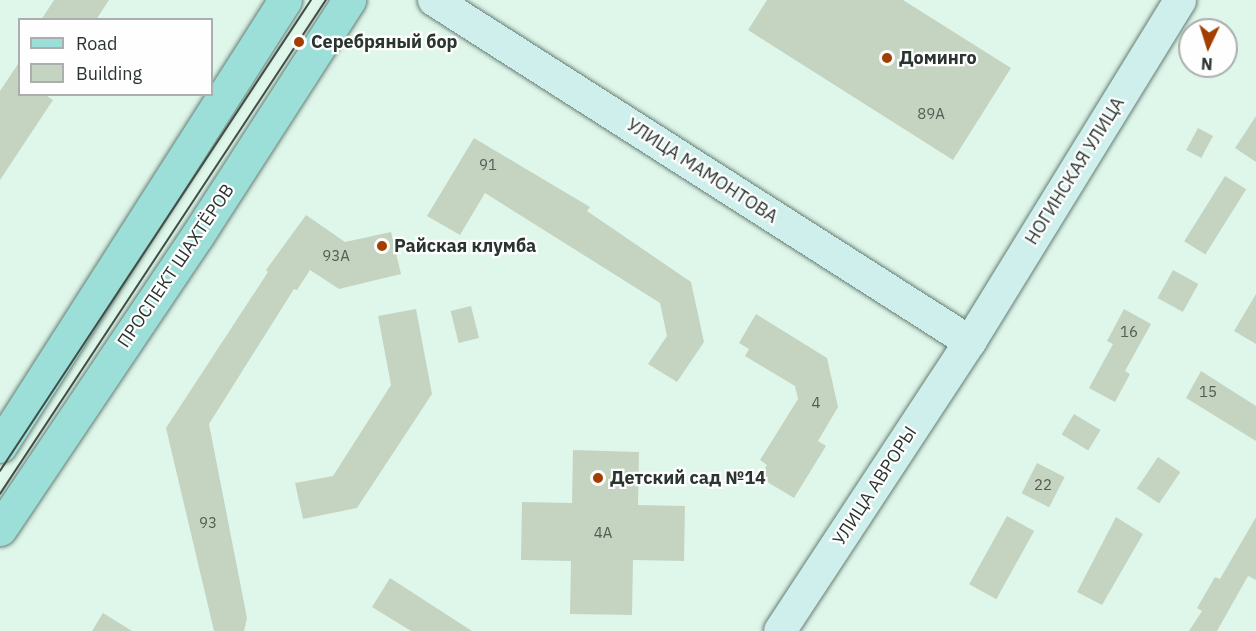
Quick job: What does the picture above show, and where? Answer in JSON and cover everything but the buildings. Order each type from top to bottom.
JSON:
[{"type":"main road","points":[[0,446],[285,0]]},
{"type":"main road","name":"ПРОСПЕКТ ШАХТЁРОВ","points":[[0,529],[197,236],[349,0]]},
{"type":"street","name":"УЛИЦА МАМОНТОВА","points":[[434,0],[970,342]]},
{"type":"street","name":"НОГИНСКАЯ УЛИЦА","points":[[970,342],[1180,0]]},
{"type":"street","name":"УЛИЦА АВРОРЫ","points":[[780,631],[970,342]]},
{"type":"tram line","points":[[0,471],[311,0]]},
{"type":"tram line","points":[[0,494],[326,0]]},
{"type":"place","name":"Серебряный бор","points":[[299,42]]},
{"type":"place","name":"Доминго","points":[[887,58]]},
{"type":"place","name":"Райская клумба","points":[[382,246]]},
{"type":"place","name":"Детский сад №14","points":[[598,478]]}]
